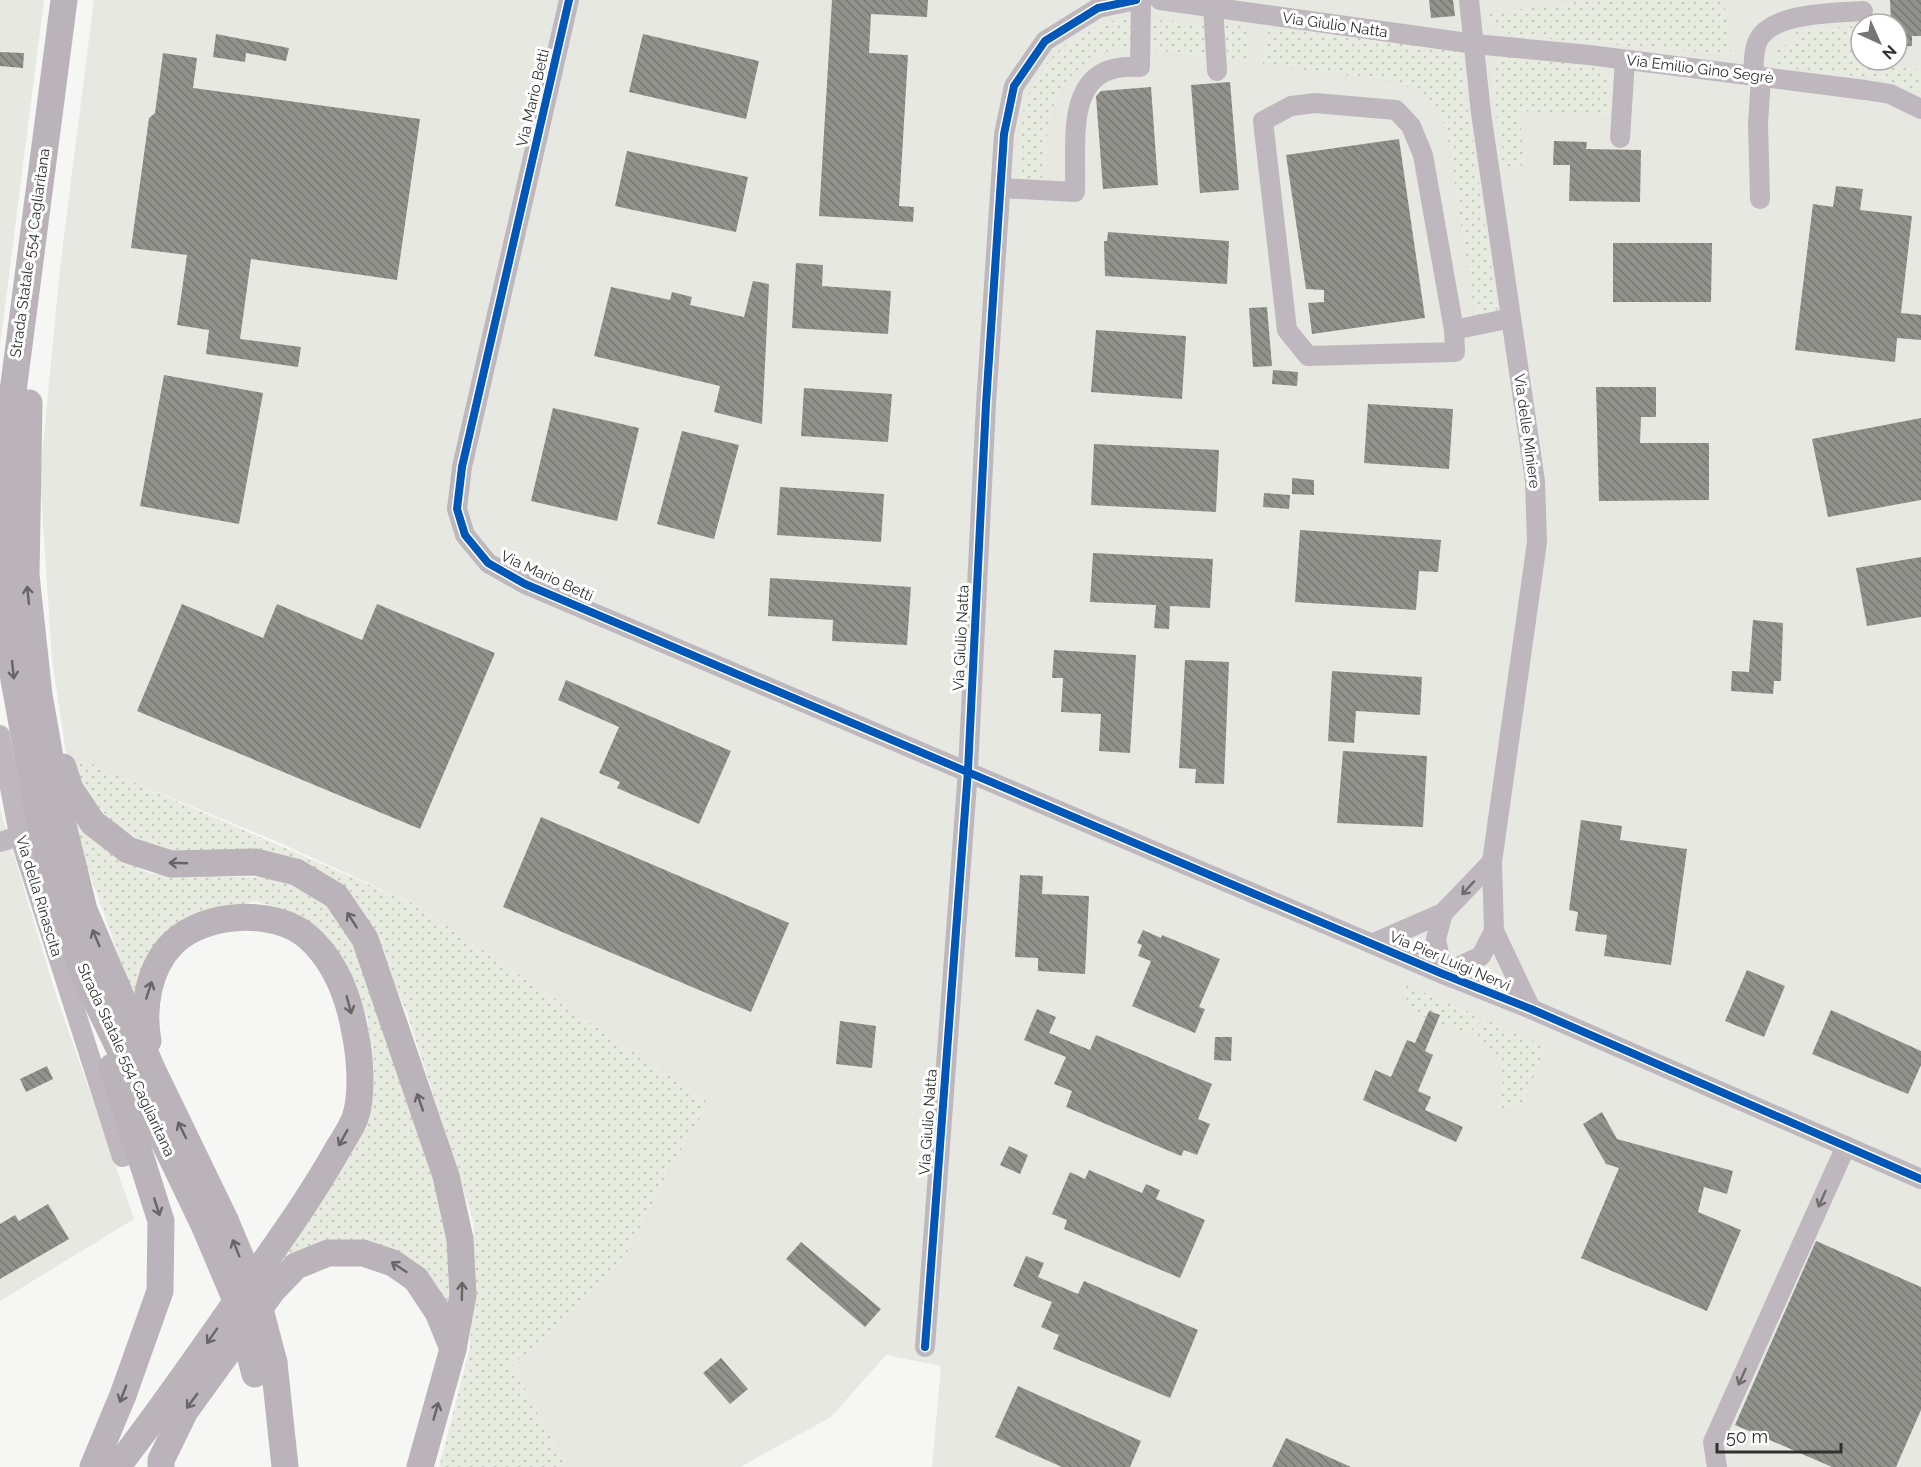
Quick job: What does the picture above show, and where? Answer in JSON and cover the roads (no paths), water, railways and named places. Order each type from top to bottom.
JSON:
[{"type":"highway","name":"Strada Statale 554 Cagliaritana","points":[[64,0],[10,410],[4,493],[5,578],[30,832],[81,969],[215,1224]]},
{"type":"highway","name":"Strada Statale 554 Cagliaritana","points":[[80,0],[27,423],[26,575],[39,695],[60,813],[84,910],[215,1224],[235,1298],[264,1368],[285,1467]]},
{"type":"highway","points":[[39,695],[70,789],[93,823],[128,850],[171,864],[256,862],[296,872],[336,896],[364,939],[446,1176],[460,1239],[463,1295],[453,1349],[420,1467]]},
{"type":"highway","points":[[117,1467],[310,1198],[355,1118],[359,1053],[349,1000],[332,966],[307,936],[263,917],[222,919],[200,927],[173,943],[155,973],[146,998],[145,1023],[152,1069]]},
{"type":"highway","points":[[81,969],[130,1154],[161,1221],[160,1292],[123,1395],[93,1467]]},
{"type":"highway","points":[[161,1467],[161,1460],[185,1411],[272,1291],[296,1266],[328,1253],[363,1253],[393,1263],[416,1279],[428,1294],[453,1349]]},
{"type":"highway","name":"Strada Statale 554 Cagliaritana","points":[[264,1368],[271,1467]]},
{"type":"street","name":"Via Mario Betti","points":[[569,0],[462,467],[457,509],[465,535],[488,563],[525,584],[968,770]]},
{"type":"street","points":[[1001,188],[1075,192],[1078,103],[1089,84],[1104,71],[1119,66],[1140,67],[1138,0]]},
{"type":"street","name":"Via Giulio Natta","points":[[925,1347],[968,770],[986,404],[1005,135],[1014,86],[1045,41],[1098,8],[1138,0]]},
{"type":"street","name":"Via Giulio Natta","points":[[1160,0],[1475,44]]},
{"type":"street","name":"Via delle Miniere","points":[[1468,0],[1475,44],[1481,113],[1535,481],[1537,542],[1492,862],[1494,931],[1531,1009]]},
{"type":"street","points":[[1213,8],[1217,71]]},
{"type":"street","points":[[1760,199],[1757,42],[1772,27],[1801,15],[1863,10]]},
{"type":"street","name":"Via Emilio Gino Segrè","points":[[1475,44],[1625,60],[1890,94],[1921,109]]},
{"type":"street","points":[[1620,138],[1625,60]]},
{"type":"street","points":[[1315,103],[1396,110],[1411,126],[1423,155],[1454,330],[1455,352],[1308,356],[1298,346],[1287,330],[1263,121],[1291,106],[1315,103]]},
{"type":"street","points":[[1454,330],[1511,318]]},
{"type":"street","name":"Via della Rinascita","points":[[0,735],[130,1154]]},
{"type":"street","name":"Via Pier Luigi Nervi","points":[[968,770],[1443,974],[1531,1009],[1921,1179]]},
{"type":"street","points":[[0,842],[30,832]]},
{"type":"street","points":[[1374,943],[1443,913],[1492,862]]},
{"type":"street","points":[[1443,913],[1436,939],[1443,974],[1481,956],[1494,931]]},
{"type":"street","points":[[1716,1467],[1713,1442],[1845,1146]]}]
